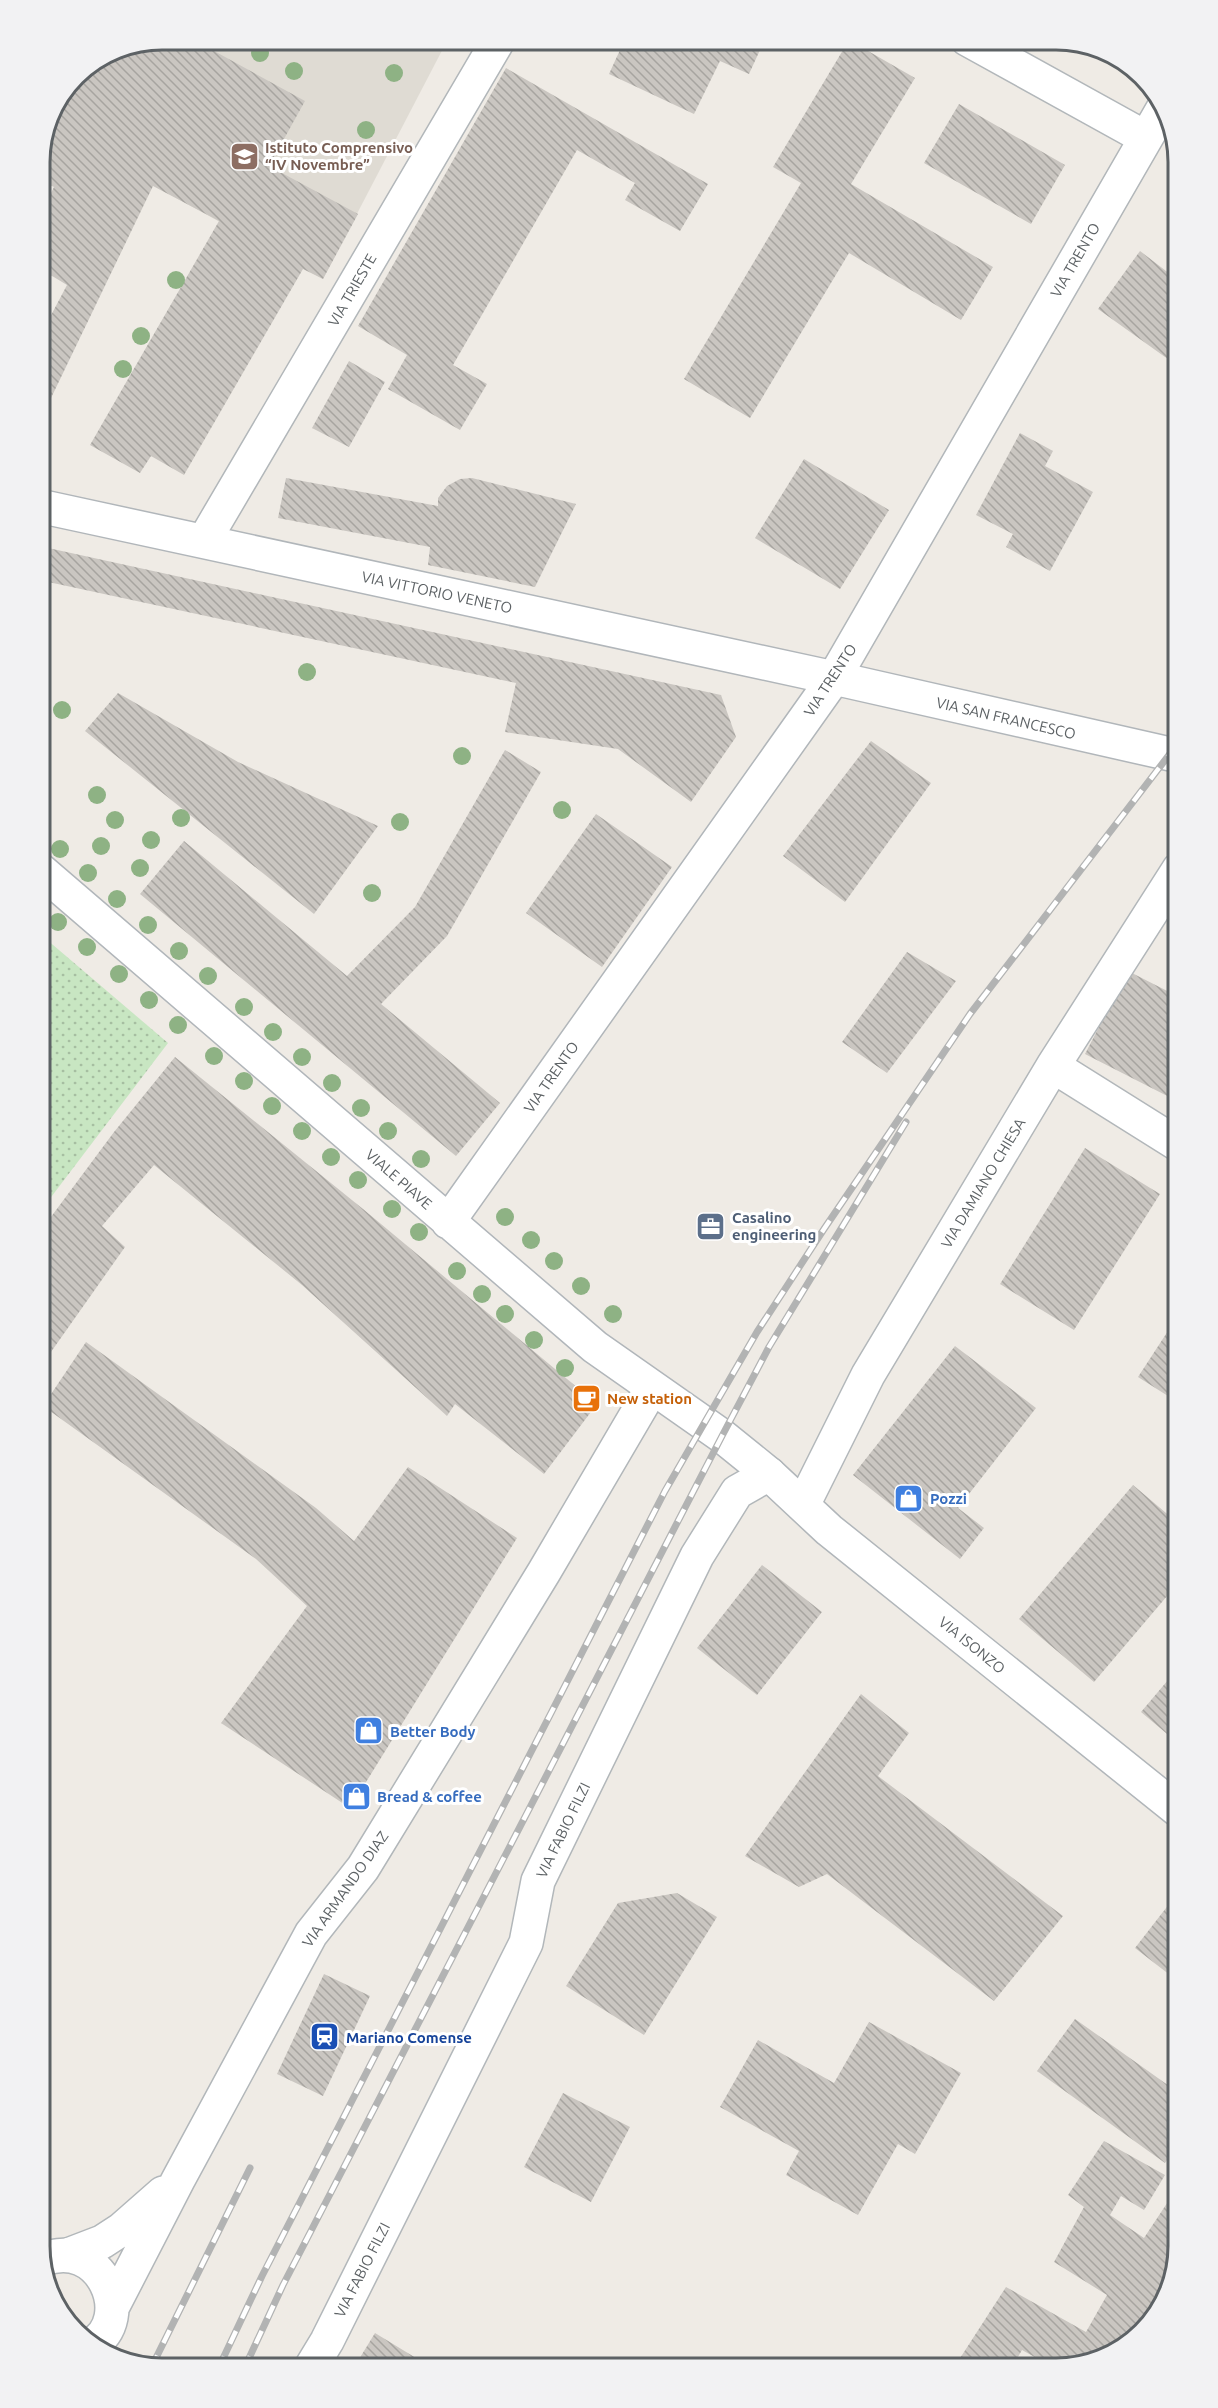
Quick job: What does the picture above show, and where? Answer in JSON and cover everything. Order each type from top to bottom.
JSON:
[{"type":"street","name":"VIA TRIESTE","points":[[204,541],[493,50]]},
{"type":"street","points":[[987,50],[1146,138]]},
{"type":"street","name":"VIA TRENTO","points":[[448,1222],[834,678],[1159,116]]},
{"type":"street","name":"VIA VITTORIO VENETO","points":[[50,508],[834,678]]},
{"type":"street","name":"VIA SAN FRANCESCO","points":[[834,678],[1168,754]]},
{"type":"street","name":"VIALE PIAVE","points":[[50,878],[595,1347],[722,1436],[769,1474]]},
{"type":"street","name":"VIA DAMIANO CHIESA","points":[[803,1505],[868,1376],[1053,1066],[1168,886]]},
{"type":"street","points":[[1053,1066],[1168,1138]]},
{"type":"street","name":"VIA ARMANDO DIAZ","points":[[98,2339],[106,2329],[112,2306],[178,2180],[311,1934],[363,1868],[544,1572],[652,1388]]},
{"type":"street","name":"VIA ISONZO","points":[[769,1474],[829,1530],[1168,1802]]},
{"type":"street","name":"VIA FABIO FILZI","points":[[317,2358],[526,1943],[538,1881],[697,1556],[736,1492],[769,1474]]},
{"type":"street","name":"VIA ARMANDO DIAZ","points":[[50,2256],[102,2241],[123,2229],[178,2180]]},
{"type":"street","points":[[50,2256],[85,2260],[99,2272],[109,2288],[112,2306]]},
{"type":"shaded area","name":"Istituto Comprensivo “IV Novembre”","points":[[154,50],[442,50],[323,279],[54,130],[68,99],[82,82],[99,68],[125,55]]},
{"type":"green space","points":[[50,942],[168,1043],[50,1199]]},
{"type":"building","points":[[154,50],[212,50],[305,101],[269,166],[358,214],[323,279],[303,269],[184,475],[151,456],[140,473],[90,445],[219,221],[153,186],[50,400],[50,317],[67,285],[50,275],[50,195],[54,187],[50,185],[50,147],[53,132],[68,99],[82,82],[99,68],[125,55]]},
{"type":"building","points":[[620,50],[760,50],[749,74],[720,61],[694,114],[609,74]]},
{"type":"building","points":[[843,50],[866,50],[915,78],[851,184],[993,267],[961,320],[849,253],[750,418],[684,379],[801,183],[773,167]]},
{"type":"building","points":[[506,68],[708,184],[680,231],[625,200],[635,183],[577,150],[453,365],[487,384],[460,430],[388,389],[407,355],[358,326]]},
{"type":"building","points":[[959,104],[1065,165],[1031,224],[924,163]]},
{"type":"building","points":[[1140,251],[1168,273],[1168,359],[1098,309]]},
{"type":"building","points":[[349,361],[385,382],[349,447],[312,428]]},
{"type":"building","points":[[1020,433],[1053,451],[1045,466],[1093,492],[1050,571],[1006,547],[1013,534],[976,515]]},
{"type":"building","points":[[804,459],[889,510],[840,589],[755,538]]},
{"type":"building","points":[[286,478],[438,506],[438,498],[447,486],[460,479],[472,478],[576,504],[535,587],[428,565],[430,547],[278,518]]},
{"type":"building","points":[[50,548],[721,695],[736,737],[691,802],[618,749],[505,732],[516,683],[50,582]]},
{"type":"building","points":[[118,693],[238,762],[378,826],[314,914],[85,731]]},
{"type":"building","points":[[871,741],[931,783],[845,902],[783,856]]},
{"type":"building","points":[[505,750],[541,772],[447,936],[381,1004],[500,1103],[456,1156],[140,894],[184,841],[347,976],[415,907]]},
{"type":"building","points":[[596,814],[672,867],[602,967],[526,913]]},
{"type":"building","points":[[907,952],[956,981],[887,1073],[842,1042]]},
{"type":"building","points":[[1128,971],[1168,991],[1168,1096],[1085,1054]]},
{"type":"building","points":[[175,1057],[363,1209],[597,1404],[544,1474],[455,1404],[447,1416],[302,1285],[154,1165],[102,1226],[125,1247],[50,1353],[50,1218],[114,1132]]},
{"type":"building","points":[[1085,1148],[1160,1194],[1074,1330],[1000,1284]]},
{"type":"building","points":[[1168,1331],[1168,1396],[1138,1377]]},
{"type":"building","points":[[86,1342],[316,1508],[354,1541],[408,1467],[517,1538],[350,1808],[221,1723],[307,1606],[256,1559],[50,1411],[50,1396]]},
{"type":"building","points":[[955,1346],[1036,1408],[958,1508],[984,1528],[960,1559],[853,1475]]},
{"type":"building","points":[[1133,1485],[1168,1515],[1168,1595],[1094,1682],[1019,1619]]},
{"type":"building","points":[[762,1565],[822,1612],[757,1695],[697,1648]]},
{"type":"building","points":[[1168,1680],[1168,1735],[1141,1712]]},
{"type":"building","points":[[861,1694],[909,1733],[878,1776],[1063,1916],[994,2001],[827,1874],[799,1887],[745,1856]]},
{"type":"building","points":[[677,1893],[717,1917],[644,2035],[566,1986],[618,1903]]},
{"type":"building","points":[[1168,1905],[1168,1974],[1135,1948]]},
{"type":"building","points":[[324,1974],[370,1996],[323,2096],[277,2074]]},
{"type":"building","points":[[1075,2019],[1168,2085],[1168,2159],[1165,2163],[1037,2071]]},
{"type":"building","points":[[869,2022],[961,2073],[915,2154],[898,2144],[858,2215],[786,2175],[799,2151],[720,2107],[758,2040],[834,2083]]},
{"type":"building","points":[[563,2093],[630,2127],[591,2202],[524,2167]]},
{"type":"building","points":[[1104,2141],[1165,2175],[1144,2210],[1121,2196],[1110,2215],[1144,2238],[1168,2202],[1168,2261],[1165,2276],[1154,2303],[1130,2331],[1119,2340],[1093,2353],[1064,2358],[1036,2358],[1022,2350],[1017,2358],[960,2358],[1006,2287],[1086,2332],[1107,2295],[1054,2262],[1084,2207],[1068,2195]]},
{"type":"building","points":[[375,2333],[416,2358],[360,2358]]},
{"type":"railway","points":[[223,2358],[262,2276],[665,1491],[757,1332],[970,1014],[1168,756]]},
{"type":"railway","points":[[249,2358],[283,2285],[769,1347],[906,1122]]},
{"type":"railway","points":[[156,2358],[250,2168]]},
{"type":"place","name":"Istituto Comprensivo “IV Novembre”","points":[[244,156]]},
{"type":"place","name":"Casalino engineering","points":[[711,1226]]},
{"type":"place","name":"New station","points":[[586,1398]]},
{"type":"place","name":"Pozzi","points":[[909,1498]]},
{"type":"place","name":"Better Body","points":[[369,1731]]},
{"type":"place","name":"Bread & coffee","points":[[356,1796]]},
{"type":"place","name":"Mariano Comense","points":[[325,2037]]}]
